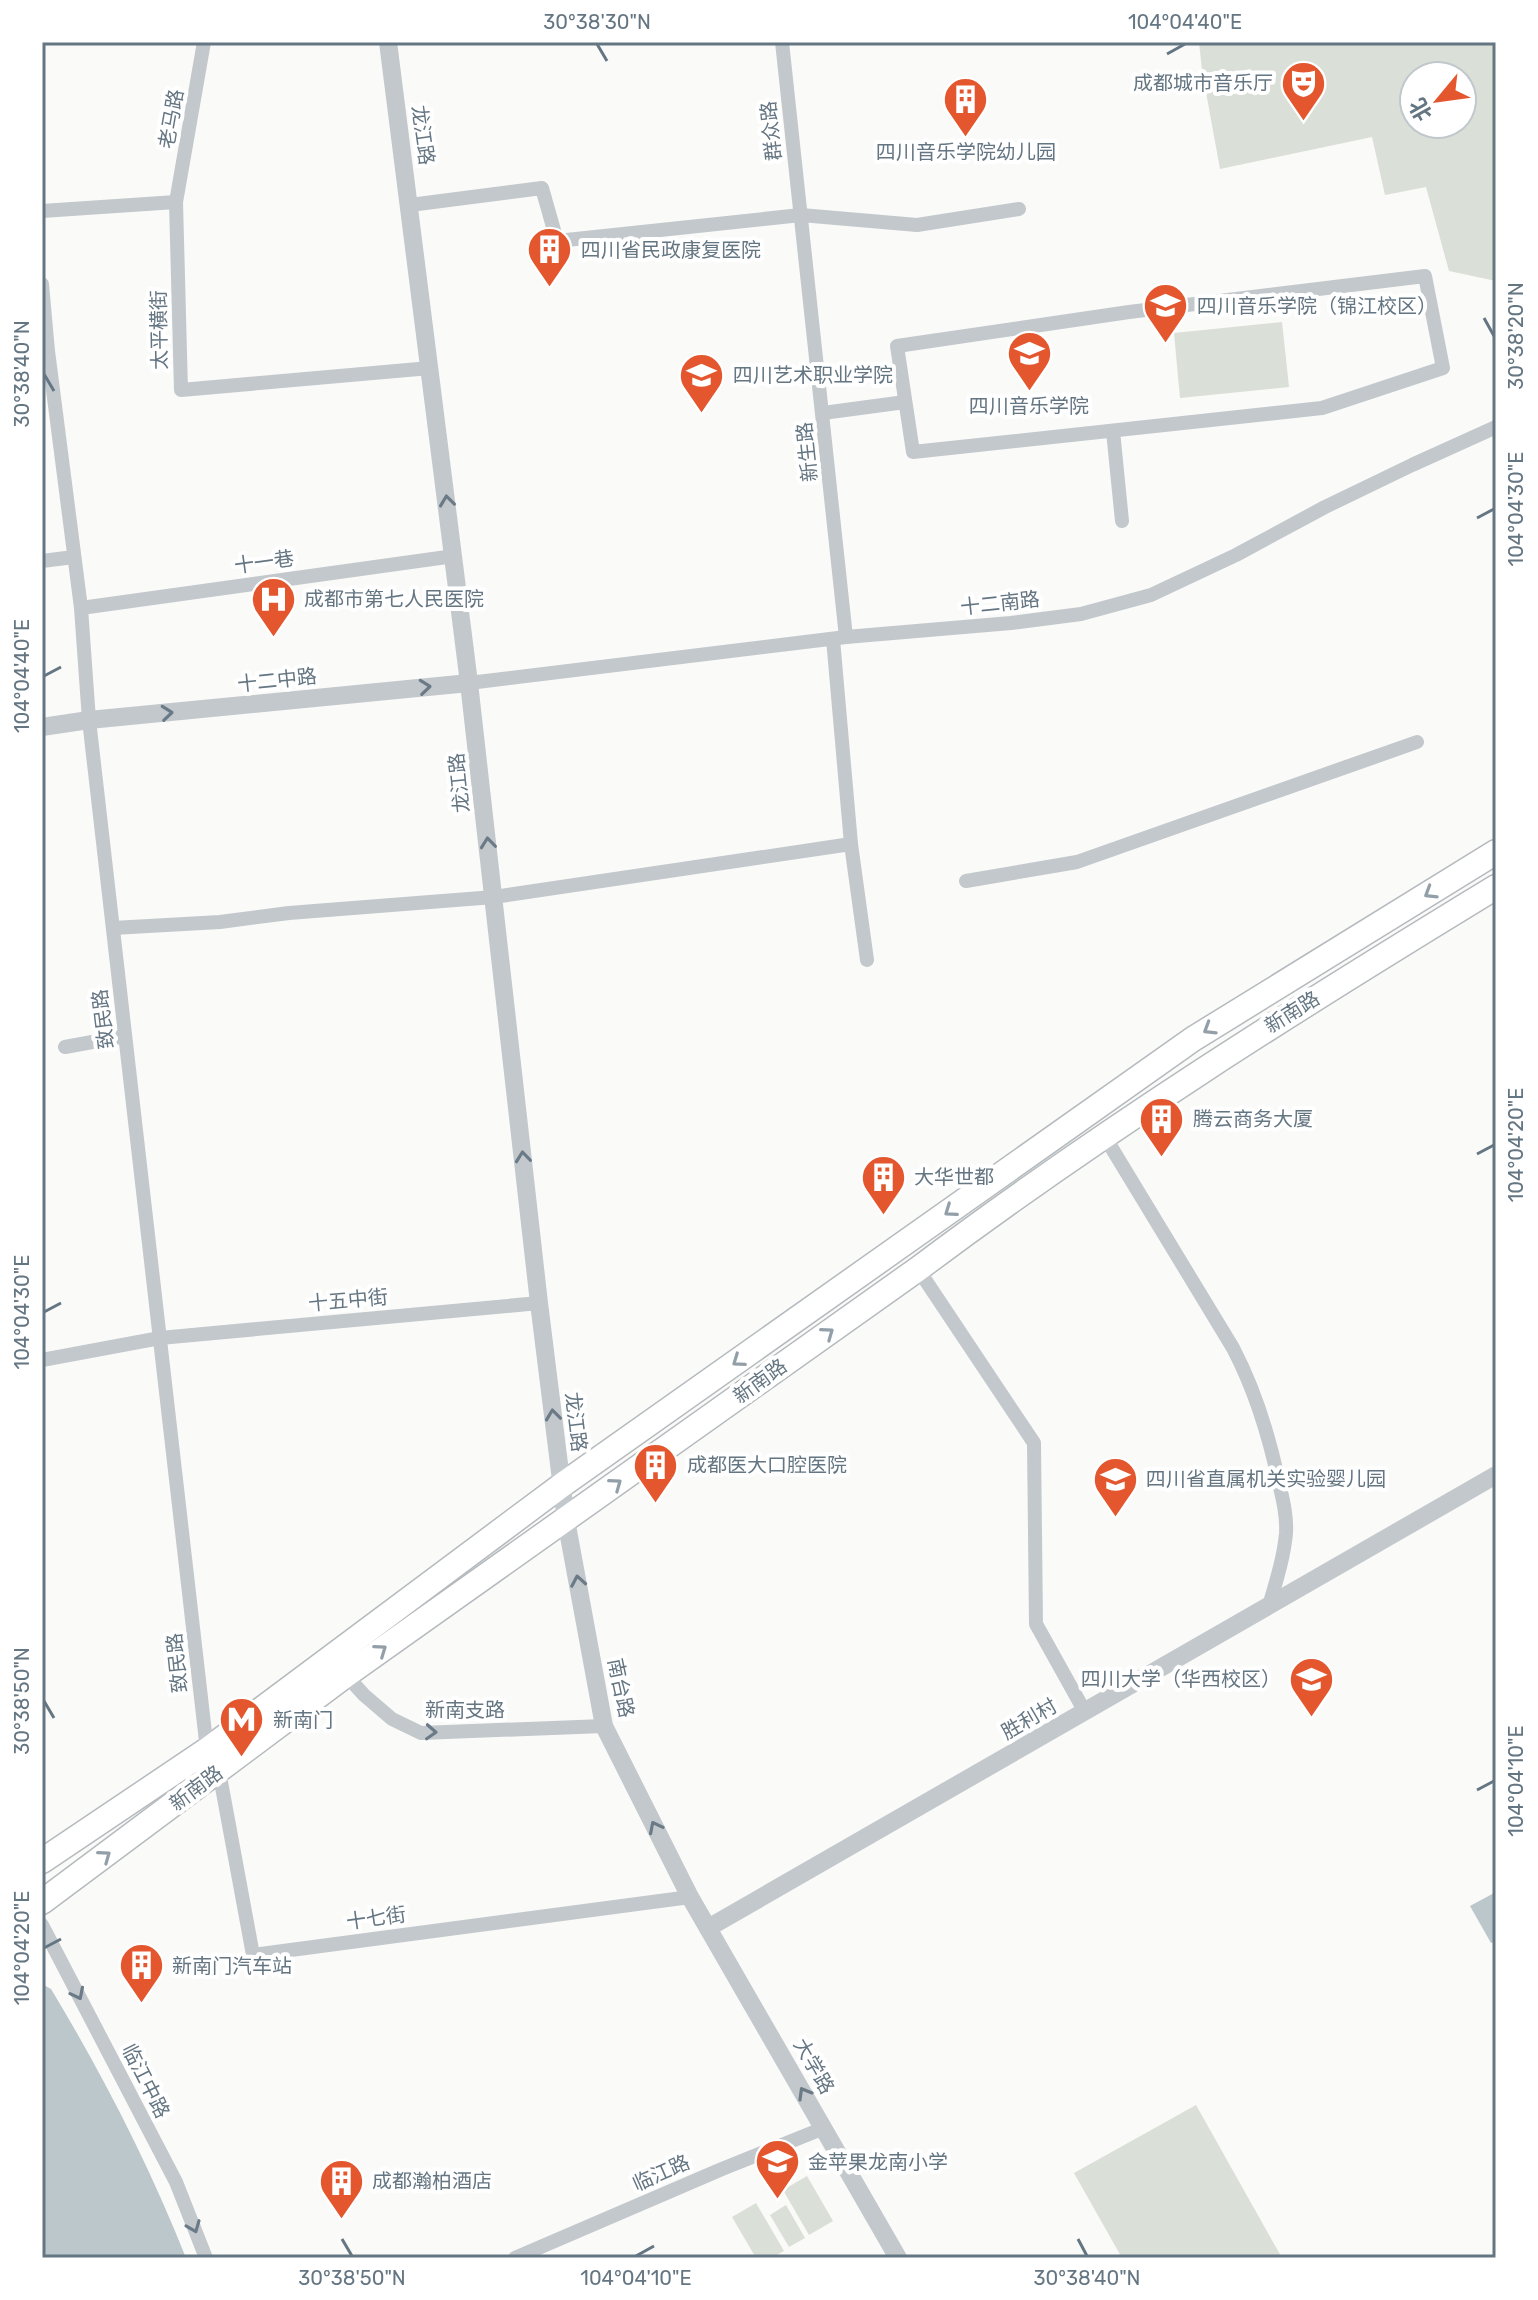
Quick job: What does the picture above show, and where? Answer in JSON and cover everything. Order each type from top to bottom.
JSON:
[{"type":"main road","name":"新南路","points":[[42,1861],[207,1750],[562,1485],[1193,1039],[1496,852]]},
{"type":"main road","name":"新南路","points":[[42,1902],[346,1675],[918,1269],[999,1208],[1206,1066],[1496,887]]},
{"type":"street","name":"老马路","points":[[176,202],[204,42]]},
{"type":"street","name":"龙江路","points":[[388,42],[454,556],[566,1520]]},
{"type":"street","name":"群众路","points":[[782,42],[801,215]]},
{"type":"street","points":[[410,205],[542,188],[557,241],[801,215],[917,225],[1019,209]]},
{"type":"street","points":[[42,211],[176,202]]},
{"type":"street","name":"太平横街","points":[[176,202],[181,390],[430,368]]},
{"type":"street","name":"新生路","points":[[801,215],[823,413],[851,844],[867,960]]},
{"type":"street","points":[[1425,276],[1443,368],[1322,408],[1113,431],[913,452],[897,346],[1129,312],[1425,276]]},
{"type":"street","name":"致民路","points":[[42,284],[45,352],[81,608],[89,720],[207,1750]]},
{"type":"street","points":[[823,413],[905,402]]},
{"type":"street","name":"十二南路","points":[[469,683],[840,638],[1081,614],[1151,595],[1236,555],[1325,507],[1496,427]]},
{"type":"street","points":[[1113,431],[1122,521]]},
{"type":"street","name":"十一巷","points":[[81,608],[454,556]]},
{"type":"street","points":[[42,561],[74,557]]},
{"type":"street","name":"十二中路","points":[[42,727],[469,683]]},
{"type":"street","points":[[966,881],[1077,862],[1417,742]]},
{"type":"street","points":[[113,928],[220,922],[289,913],[494,897],[851,844]]},
{"type":"street","points":[[65,1047],[125,1036]]},
{"type":"street","points":[[1105,1137],[1233,1348],[1269,1436],[1286,1511],[1286,1534],[1269,1606]]},
{"type":"street","points":[[918,1269],[1034,1443],[1036,1624],[1085,1712]]},
{"type":"street","name":"十五中街","points":[[42,1360],[160,1338],[539,1303]]},
{"type":"street","name":"胜利村","points":[[708,1928],[1496,1475]]},
{"type":"street","name":"南台路","points":[[566,1520],[604,1726],[690,1897]]},
{"type":"street","name":"新南支路","points":[[346,1675],[392,1719],[421,1733],[604,1726]]},
{"type":"street","name":"十七街","points":[[219,1771],[253,1955],[690,1897]]},
{"type":"street","name":"大学路","points":[[690,1897],[898,2258]]},
{"type":"street","name":"临江中路","points":[[42,1925],[176,2182],[206,2258]]},
{"type":"street","name":"临江路","points":[[515,2258],[824,2128]]},
{"type":"shaded area","points":[[1199,42],[1496,42],[1496,281],[1449,271],[1426,187],[1385,195],[1372,137],[1220,169]]},
{"type":"shaded area","points":[[1282,322],[1289,387],[1180,398],[1174,333]]},
{"type":"shaded area","points":[[1496,1892],[1496,1941],[1491,1943],[1470,1906]]},
{"type":"shaded area","points":[[42,1984],[51,1989],[107,2087],[157,2189],[186,2258],[42,2258]]},
{"type":"shaded area","points":[[1196,2105],[1282,2258],[1122,2258],[1074,2173]]},
{"type":"shaded area","points":[[807,2176],[833,2221],[809,2235],[783,2190]]},
{"type":"shaded area","points":[[756,2203],[784,2251],[771,2258],[756,2258],[732,2217]]},
{"type":"shaded area","points":[[786,2205],[805,2238],[789,2247],[770,2215]]},
{"type":"place","name":"成都城市音乐厅","points":[[1304,122]]},
{"type":"place","name":"四川音乐学院幼儿园","points":[[966,139]]},
{"type":"place","name":"四川省民政康复医院","points":[[550,289]]},
{"type":"place","name":"四川音乐学院（锦江校区）","points":[[1166,345]]},
{"type":"place","name":"四川音乐学院","points":[[1029,393]]},
{"type":"place","name":"四川艺术职业学院","points":[[702,414]]},
{"type":"place","name":"成都市第七人民医院","points":[[273,638]]},
{"type":"place","name":"腾云商务大厦","points":[[1162,1158]]},
{"type":"place","name":"大华世都","points":[[883,1216]]},
{"type":"place","name":"成都医大口腔医院","points":[[656,1504]]},
{"type":"place","name":"四川省直属机关实验婴儿园","points":[[1115,1518]]},
{"type":"place","name":"四川大学（华西校区）","points":[[1312,1718]]},
{"type":"place","name":"新南门","points":[[242,1759]]},
{"type":"place","name":"新南门汽车站","points":[[141,2005]]},
{"type":"place","name":"金苹果龙南小学","points":[[777,2201]]},
{"type":"place","name":"成都瀚柏酒店","points":[[341,2220]]}]
